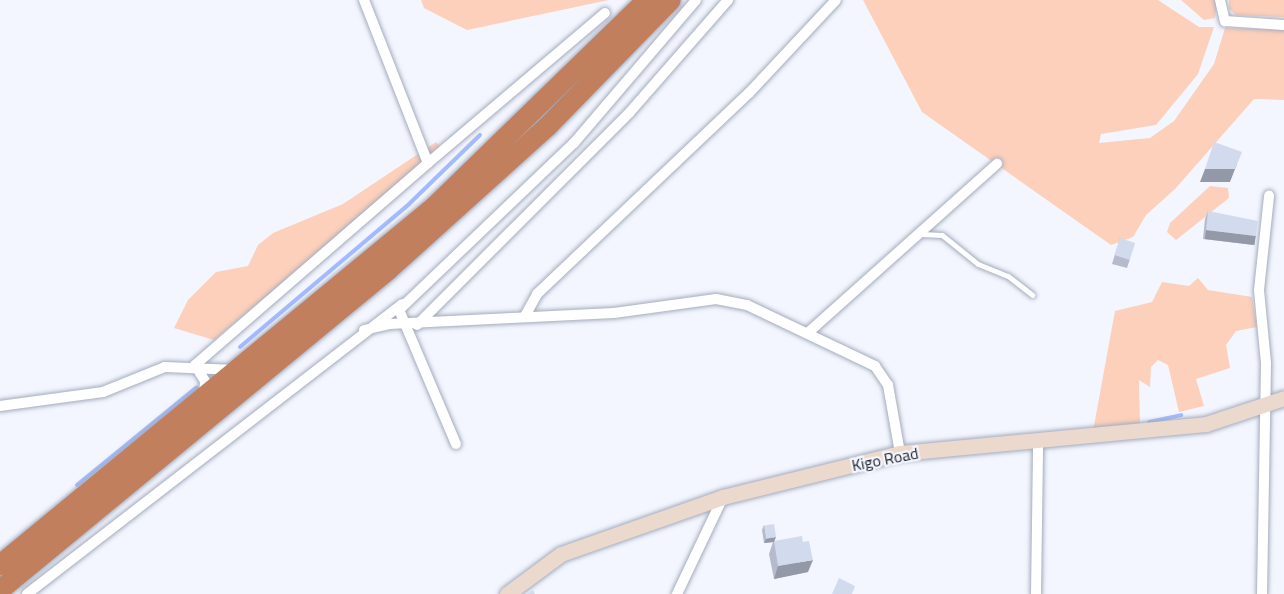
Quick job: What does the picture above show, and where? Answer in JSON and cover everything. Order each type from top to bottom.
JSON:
[{"type":"highway","points":[[0,565],[239,370],[480,167],[647,0]]},
{"type":"highway","points":[[0,590],[387,271],[547,127],[671,0]]},
{"type":"street","points":[[364,0],[428,163]]},
{"type":"street","points":[[27,594],[258,420],[364,330],[404,303],[574,143],[696,0]]},
{"type":"street","points":[[417,325],[630,112],[728,0]]},
{"type":"street","points":[[525,316],[537,294],[741,102],[836,0]]},
{"type":"street","points":[[1220,0],[1225,21],[1284,25]]},
{"type":"street","points":[[195,366],[428,163],[605,13]]},
{"type":"street","points":[[810,331],[997,164]]},
{"type":"street","points":[[1262,594],[1266,404],[1259,290],[1269,196]]},
{"type":"street","points":[[364,330],[404,324],[614,313],[716,299],[747,304],[810,331],[880,372],[888,385],[900,453]]},
{"type":"street","points":[[404,303],[398,318],[404,324],[456,444]]},
{"type":"street","points":[[195,366],[205,381],[203,399]]},
{"type":"street","points":[[0,406],[103,392],[165,367],[195,366],[239,370]]},
{"type":"street","name":"Kigo Road","points":[[507,594],[561,554],[723,497],[900,453],[1038,444],[1206,424],[1284,398]]},
{"type":"street","points":[[1036,594],[1038,444]]},
{"type":"street","points":[[676,594],[723,497]]},
{"type":"lane","points":[[919,234],[942,235],[978,264],[1008,276],[1032,295]]},
{"type":"shaded area","points":[[421,0],[609,0],[467,30],[424,8]]},
{"type":"shaded area","points":[[863,0],[1158,0],[1199,27],[1214,27],[1198,74],[1156,125],[1101,134],[1099,143],[1150,138],[1174,121],[1214,64],[1225,28],[1284,30],[1284,100],[1254,99],[1175,189],[1146,215],[1133,237],[1111,245],[922,112]]},
{"type":"shaded area","points":[[1181,0],[1217,0],[1215,18],[1204,20]]},
{"type":"shaded area","points":[[1229,0],[1284,0],[1284,17],[1236,15],[1229,9]]},
{"type":"shaded area","points":[[436,142],[442,149],[214,340],[174,328],[188,300],[216,272],[248,266],[258,245],[273,233],[343,204]]},
{"type":"shaded area","points":[[1210,186],[1228,188],[1229,198],[1176,240],[1167,232],[1170,223]]},
{"type":"shaded area","points":[[1198,278],[1208,290],[1252,297],[1257,327],[1236,331],[1226,345],[1230,368],[1196,379],[1204,406],[1179,412],[1168,365],[1158,360],[1151,367],[1150,387],[1139,380],[1140,424],[1093,431],[1115,311],[1152,302],[1162,282],[1189,286]]},
{"type":"building","points":[[1214,142],[1242,152],[1235,169],[1205,169]]},
{"type":"building","points":[[1208,211],[1258,221],[1256,236],[1206,230]]},
{"type":"building","points":[[1120,238],[1135,243],[1130,260],[1114,255]]},
{"type":"building","points":[[774,524],[776,537],[766,538],[764,526]]},
{"type":"building","points":[[802,536],[803,542],[809,541],[813,560],[778,566],[774,541]]},
{"type":"building","points":[[839,578],[855,586],[852,594],[832,594]]},
{"type":"waterway","points":[[240,347],[409,204],[480,135]]},
{"type":"waterway","points":[[77,485],[196,388]]},
{"type":"waterway","points":[[1149,422],[1181,415]]}]
